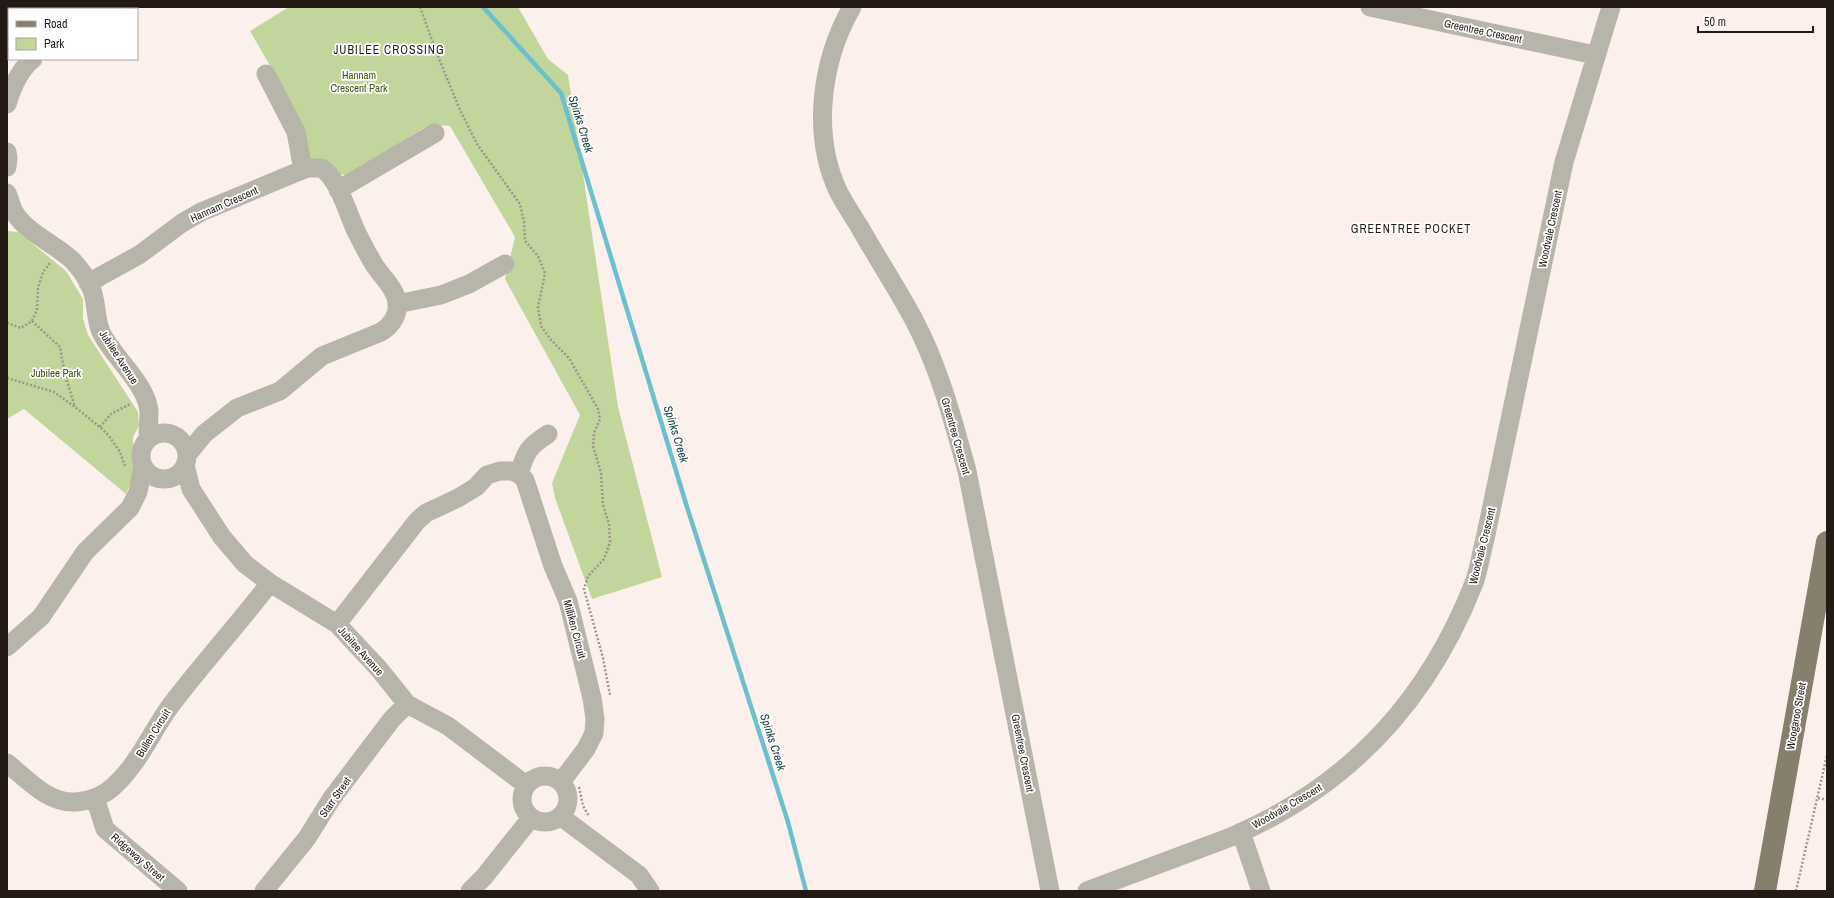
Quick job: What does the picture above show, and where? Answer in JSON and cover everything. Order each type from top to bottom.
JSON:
[{"type":"main road","name":"Woogaroo Street","points":[[1765,891],[1827,542]]},
{"type":"street","name":"Greentree Crescent","points":[[852,7],[843,22],[824,87],[823,124],[828,159],[839,192],[914,321],[933,364],[951,413],[967,471],[1050,891]]},
{"type":"street","name":"Greentree Crescent","points":[[1370,7],[1595,56]]},
{"type":"street","name":"Woodvale Crescent","points":[[1087,891],[1242,832],[1287,809],[1330,781],[1366,750],[1400,714],[1429,673],[1455,625],[1474,582],[1485,539],[1564,162],[1611,7]]},
{"type":"street","points":[[7,103],[13,85],[26,64],[31,60]]},
{"type":"street","points":[[266,74],[296,132],[303,170]]},
{"type":"street","points":[[338,190],[435,134]]},
{"type":"street","points":[[7,152],[7,167]]},
{"type":"street","name":"Hannam Crescent","points":[[88,283],[140,254],[182,223],[201,212],[303,170],[316,168],[325,170],[331,177],[357,232],[376,266],[392,289],[397,304]]},
{"type":"street","name":"Jubilee Avenue","points":[[7,193],[10,213],[27,227],[61,250],[74,262],[88,283],[94,296],[98,322],[102,334],[139,388],[147,405],[171,435],[184,445],[191,489],[222,537],[245,564],[270,583],[337,624],[379,669],[407,704],[448,726],[526,785]]},
{"type":"street","points":[[138,492],[164,478],[176,476],[204,434],[237,408],[280,391],[322,356],[386,329],[394,318],[397,304],[441,295],[469,284],[505,264]]},
{"type":"street","points":[[147,405],[148,439]]},
{"type":"street","points":[[7,647],[40,617],[86,552],[130,508],[138,492],[143,466],[141,452],[143,444],[153,435],[204,434]]},
{"type":"street","points":[[337,624],[417,521],[426,513],[470,491],[488,475],[500,471],[512,471],[519,474],[525,456],[532,444],[548,434]]},
{"type":"street","points":[[143,466],[153,476],[164,478],[191,489]]},
{"type":"street","name":"Milliken Circuit","points":[[519,474],[528,487],[553,566],[568,601],[592,698],[595,719],[594,733],[586,749],[561,782]]},
{"type":"street","name":"Bullen Circuit","points":[[7,763],[45,793],[57,800],[76,802],[95,798],[114,786],[132,767],[159,722],[174,701],[270,583]]},
{"type":"street","name":"Starr Street","points":[[264,891],[307,838],[332,798],[392,719],[407,704]]},
{"type":"street","points":[[538,776],[554,778],[561,782],[568,796],[565,810],[554,820],[546,822],[532,818],[526,813],[521,799],[526,785],[538,776]]},
{"type":"street","name":"Ridgeway Street","points":[[95,798],[106,829],[178,891]]},
{"type":"street","points":[[560,816],[639,875],[650,891]]},
{"type":"street","points":[[470,891],[484,877],[532,818]]},
{"type":"street","points":[[1242,832],[1261,891]]},
{"type":"path","points":[[420,7],[460,110],[478,144],[520,204],[524,222],[525,241],[538,256],[545,273],[538,307],[542,326],[551,340],[569,358],[598,409],[600,419],[594,433],[593,446],[601,473],[602,504],[609,524],[610,542],[604,558],[588,576],[584,589],[603,658],[610,698]]},
{"type":"path","points":[[7,323],[21,328],[32,321],[37,310],[38,288],[43,272],[61,250]]},
{"type":"path","points":[[32,321],[60,347],[65,375],[76,407]]},
{"type":"path","points":[[7,378],[54,392],[100,426],[120,452],[132,486],[138,492]]},
{"type":"path","points":[[100,426],[111,414],[126,405],[147,405]]},
{"type":"path","points":[[1796,891],[1827,755]]},
{"type":"path","points":[[579,783],[579,793],[583,806],[589,816]]},
{"type":"path","points":[[1818,798],[1827,800]]},
{"type":"green space","name":"Hannam Crescent Park","points":[[289,7],[518,7],[548,59],[568,75],[618,407],[662,577],[592,599],[555,498],[552,483],[580,415],[505,279],[515,237],[450,126],[438,125],[424,128],[346,175],[339,174],[310,159],[272,69],[250,31]]},
{"type":"green space","name":"Jubilee Park","points":[[7,231],[18,232],[66,271],[83,299],[83,319],[88,335],[138,412],[139,426],[133,437],[133,477],[126,494],[24,409],[7,419]]},
{"type":"waterway","name":"Spinks Creek","points":[[483,7],[561,93],[687,507],[788,822],[806,891]]},
{"type":"district","name":"JUBILEE CROSSING","points":[[389,50]]},
{"type":"district","name":"GREENTREE POCKET","points":[[1411,229]]}]
